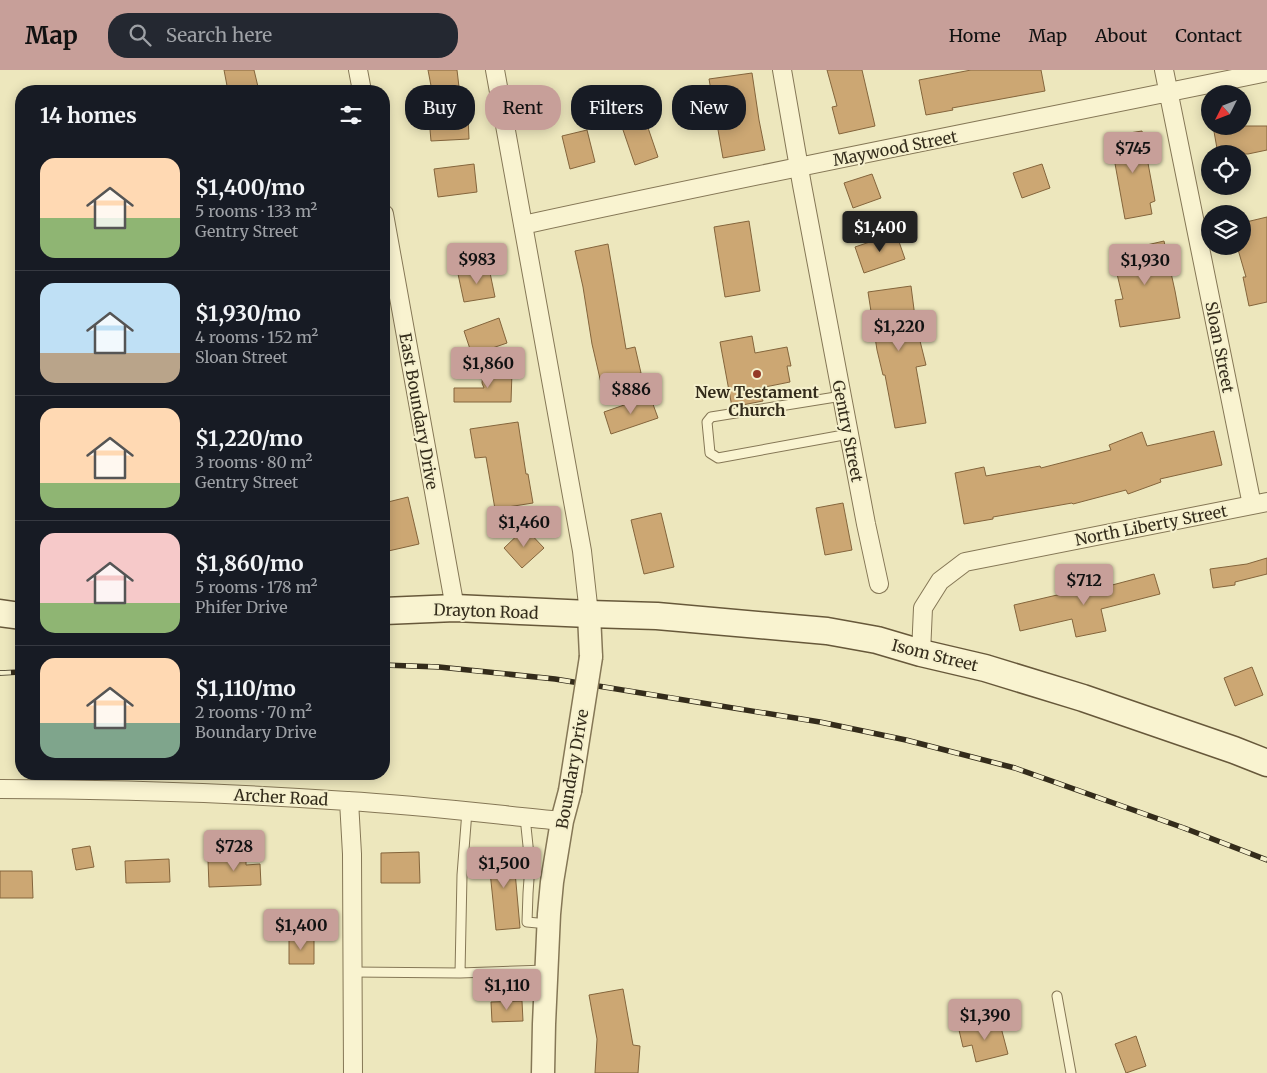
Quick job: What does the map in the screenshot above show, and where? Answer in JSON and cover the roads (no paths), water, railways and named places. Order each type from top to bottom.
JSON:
[{"type":"main road","name":"Drayton Road","points":[[390,611],[455,608],[589,614]]},
{"type":"main road","points":[[0,613],[15,615]]},
{"type":"main road","name":"Isom Street","points":[[589,614],[657,616],[827,631],[877,640],[985,668],[1083,698],[1267,763]]},
{"type":"street","points":[[358,70],[361,85]]},
{"type":"street","points":[[495,70],[582,551],[589,614]]},
{"type":"street","name":"Gentry Street","points":[[782,70],[849,434],[879,584]]},
{"type":"street","name":"Sloan Street","points":[[1164,70],[1259,504]]},
{"type":"street","name":"Maywood Street","points":[[523,225],[1267,72]]},
{"type":"street","name":"East Boundary Drive","points":[[390,247],[455,608]]},
{"type":"street","name":"North Liberty Street","points":[[921,652],[924,608],[940,581],[965,562],[1259,504]]},
{"type":"street","name":"Boundary Drive","points":[[544,1073],[546,970],[552,882],[562,821],[570,790],[591,658],[589,614]]},
{"type":"street","name":"Archer Road","points":[[0,790],[154,791],[251,795],[348,801],[562,821]]},
{"type":"street","points":[[348,801],[352,854],[353,1073]]},
{"type":"lane","points":[[842,396],[711,417],[707,422],[710,453],[718,458],[849,434]]},
{"type":"lane","points":[[460,973],[462,875],[467,811]]},
{"type":"lane","points":[[525,817],[530,865],[527,922],[548,924]]},
{"type":"lane","points":[[353,972],[460,973],[546,970]]},
{"type":"lane","points":[[1058,996],[1071,1073]]},
{"type":"railway","points":[[390,665],[439,667],[555,679],[820,722],[906,740],[1015,768],[1184,828],[1267,860]]},
{"type":"railway","points":[[0,673],[15,672]]},
{"type":"place","name":"New Testament Church","points":[[757,374]]}]
